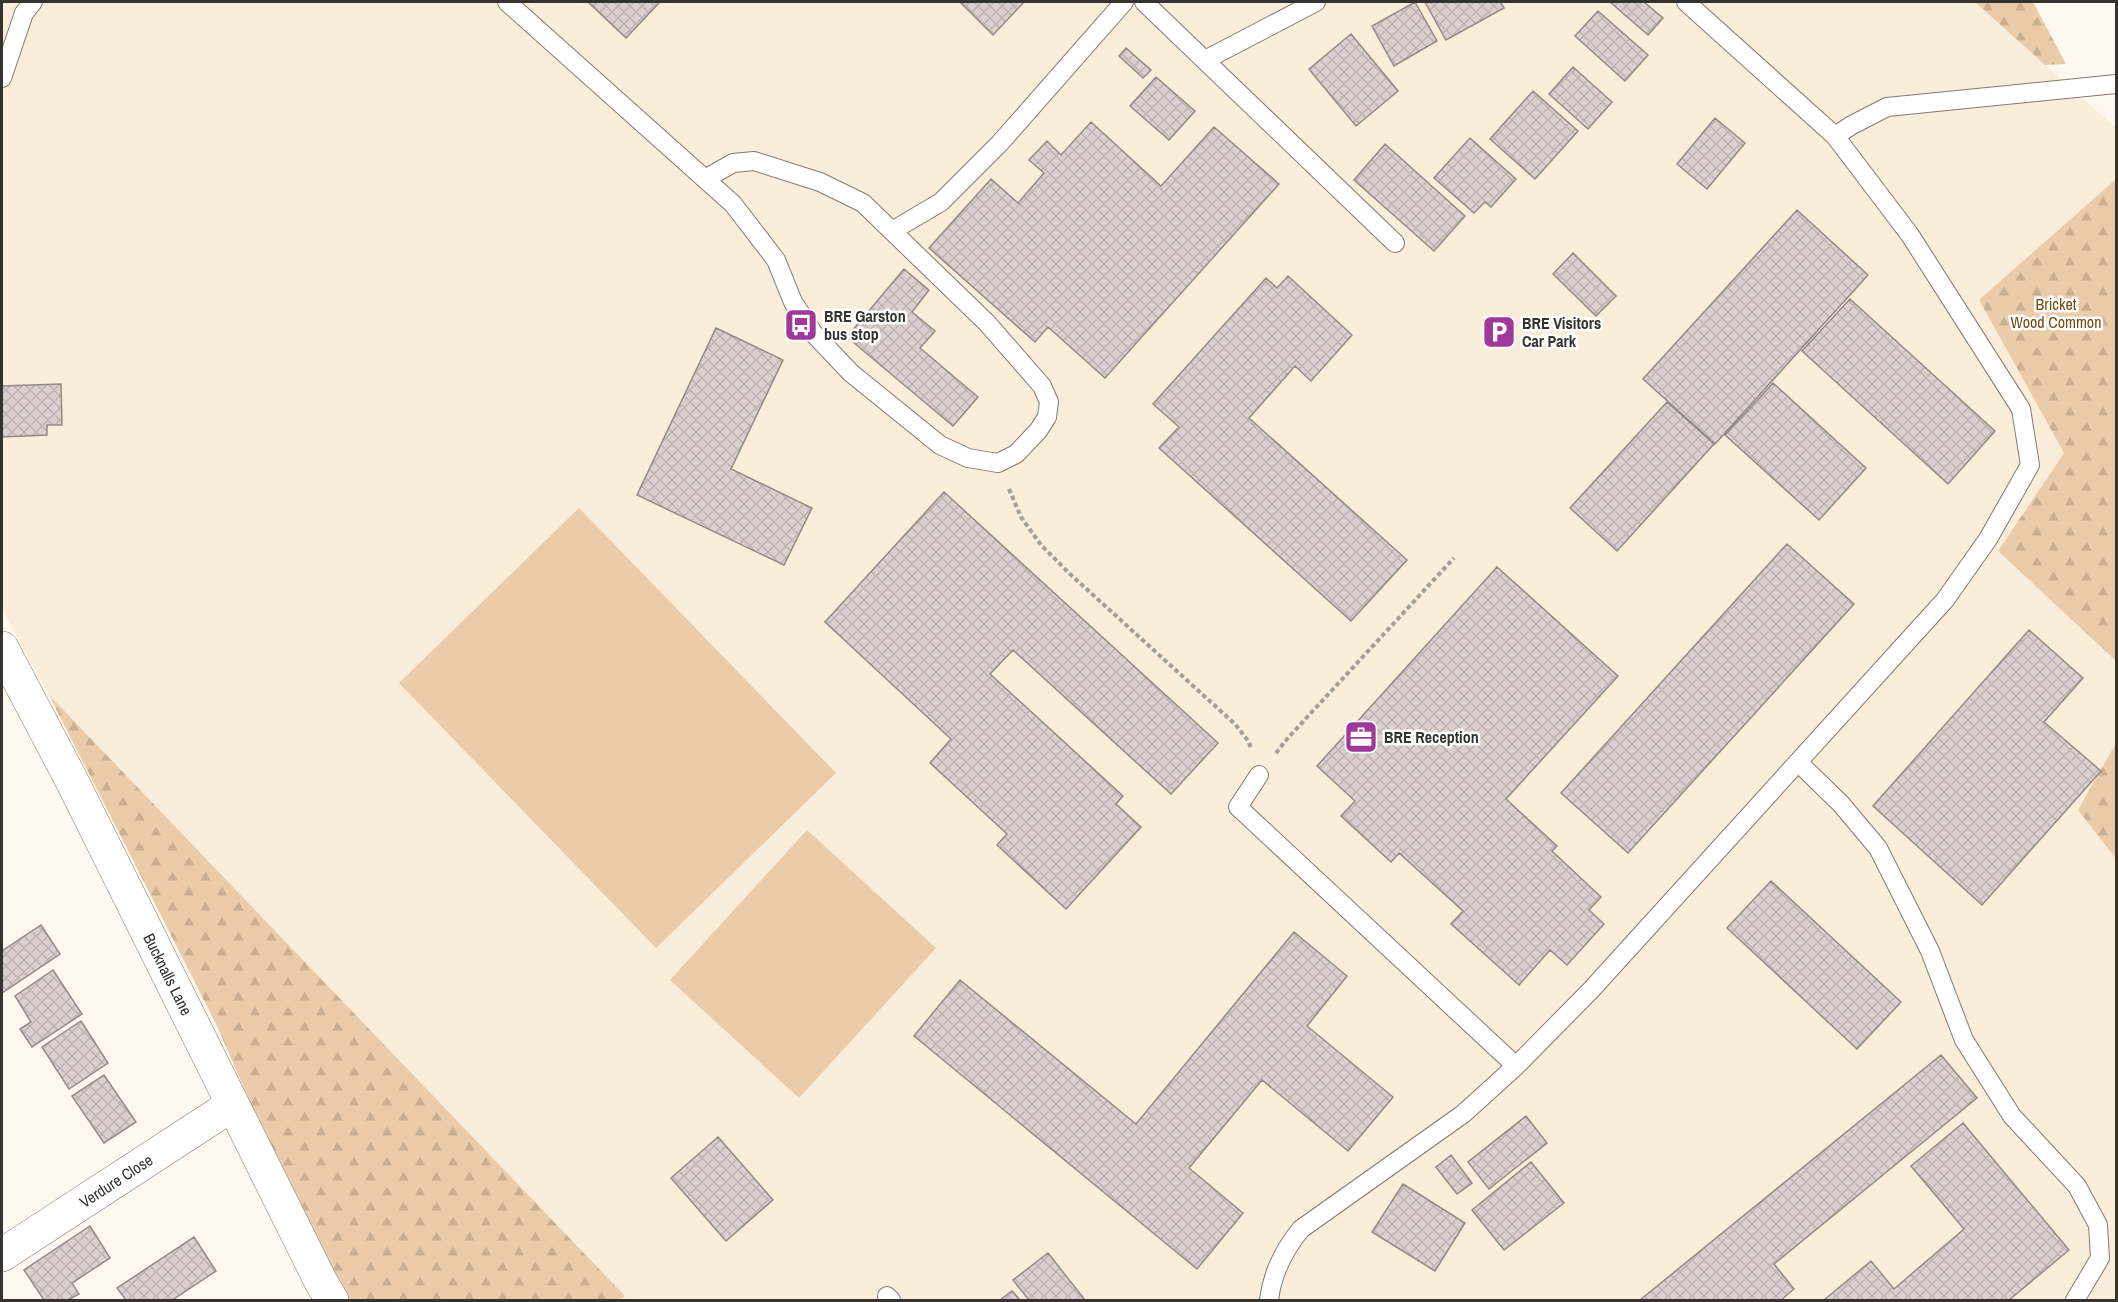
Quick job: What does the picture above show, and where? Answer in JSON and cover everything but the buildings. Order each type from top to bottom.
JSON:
[{"type":"street","name":"Bucknalls Lane","points":[[2,648],[72,781],[321,1282],[333,1300]]},
{"type":"street","name":"Verdure Close","points":[[2,1255],[232,1105]]},
{"type":"lane","points":[[2,78],[24,13],[33,2]]},
{"type":"lane","points":[[507,2],[705,179],[733,204],[776,260],[793,302],[814,334],[851,373],[940,445],[968,458],[998,463],[1016,454],[1038,431],[1047,417],[1049,402],[1042,386],[987,323],[863,203],[820,182],[754,161],[733,163],[705,179]]},
{"type":"lane","points":[[892,231],[941,201],[1000,143],[1124,2]]},
{"type":"lane","points":[[1144,2],[1395,243]]},
{"type":"lane","points":[[1205,60],[1316,2]]},
{"type":"lane","points":[[1269,1300],[1271,1281],[1290,1242],[1300,1229],[1463,1114],[1516,1066],[1591,990],[1945,600],[1988,539],[2030,465],[2021,409],[1910,235],[1835,136],[1686,2]]},
{"type":"lane","points":[[1835,136],[1887,107],[2116,84]]},
{"type":"lane","points":[[1798,762],[1841,804],[1878,848],[1930,951],[1964,1040],[2012,1116],[2077,1186],[2098,1224],[2100,1258],[2075,1300]]},
{"type":"lane","points":[[1259,775],[1238,807],[1516,1066]]},
{"type":"lane","points":[[2099,1239],[2116,1233]]},
{"type":"path","points":[[998,463],[1021,517],[1041,545],[1235,724],[1249,742],[1259,775]]},
{"type":"path","points":[[1259,775],[1287,739],[1454,558]]},
{"type":"shaded area","points":[[2,2],[1975,2],[2116,128],[2116,179],[1979,301],[2064,453],[1998,551],[2116,661],[2116,743],[2078,810],[2116,859],[2116,1300],[621,1300],[624,1296],[49,695],[2,609]]},
{"type":"green space","points":[[1975,2],[2033,2],[2066,64],[2045,65]]},
{"type":"green space","name":"Bricket Wood Common","points":[[2116,179],[2116,661],[1998,551],[2064,453],[1979,300]]},
{"type":"green space","points":[[579,508],[836,773],[656,948],[399,683]]},
{"type":"green space","points":[[49,695],[625,1296],[621,1300],[350,1300],[307,1231],[216,1024]]},
{"type":"green space","points":[[2116,743],[2116,859],[2078,810]]},
{"type":"green space","points":[[807,830],[936,948],[799,1098],[670,980]]},
{"type":"place","name":"BRE Garston bus stop","points":[[801,325]]},
{"type":"place","name":"BRE Visitors Car Park","points":[[1499,332]]},
{"type":"place","name":"BRE Reception","points":[[1361,737]]}]
